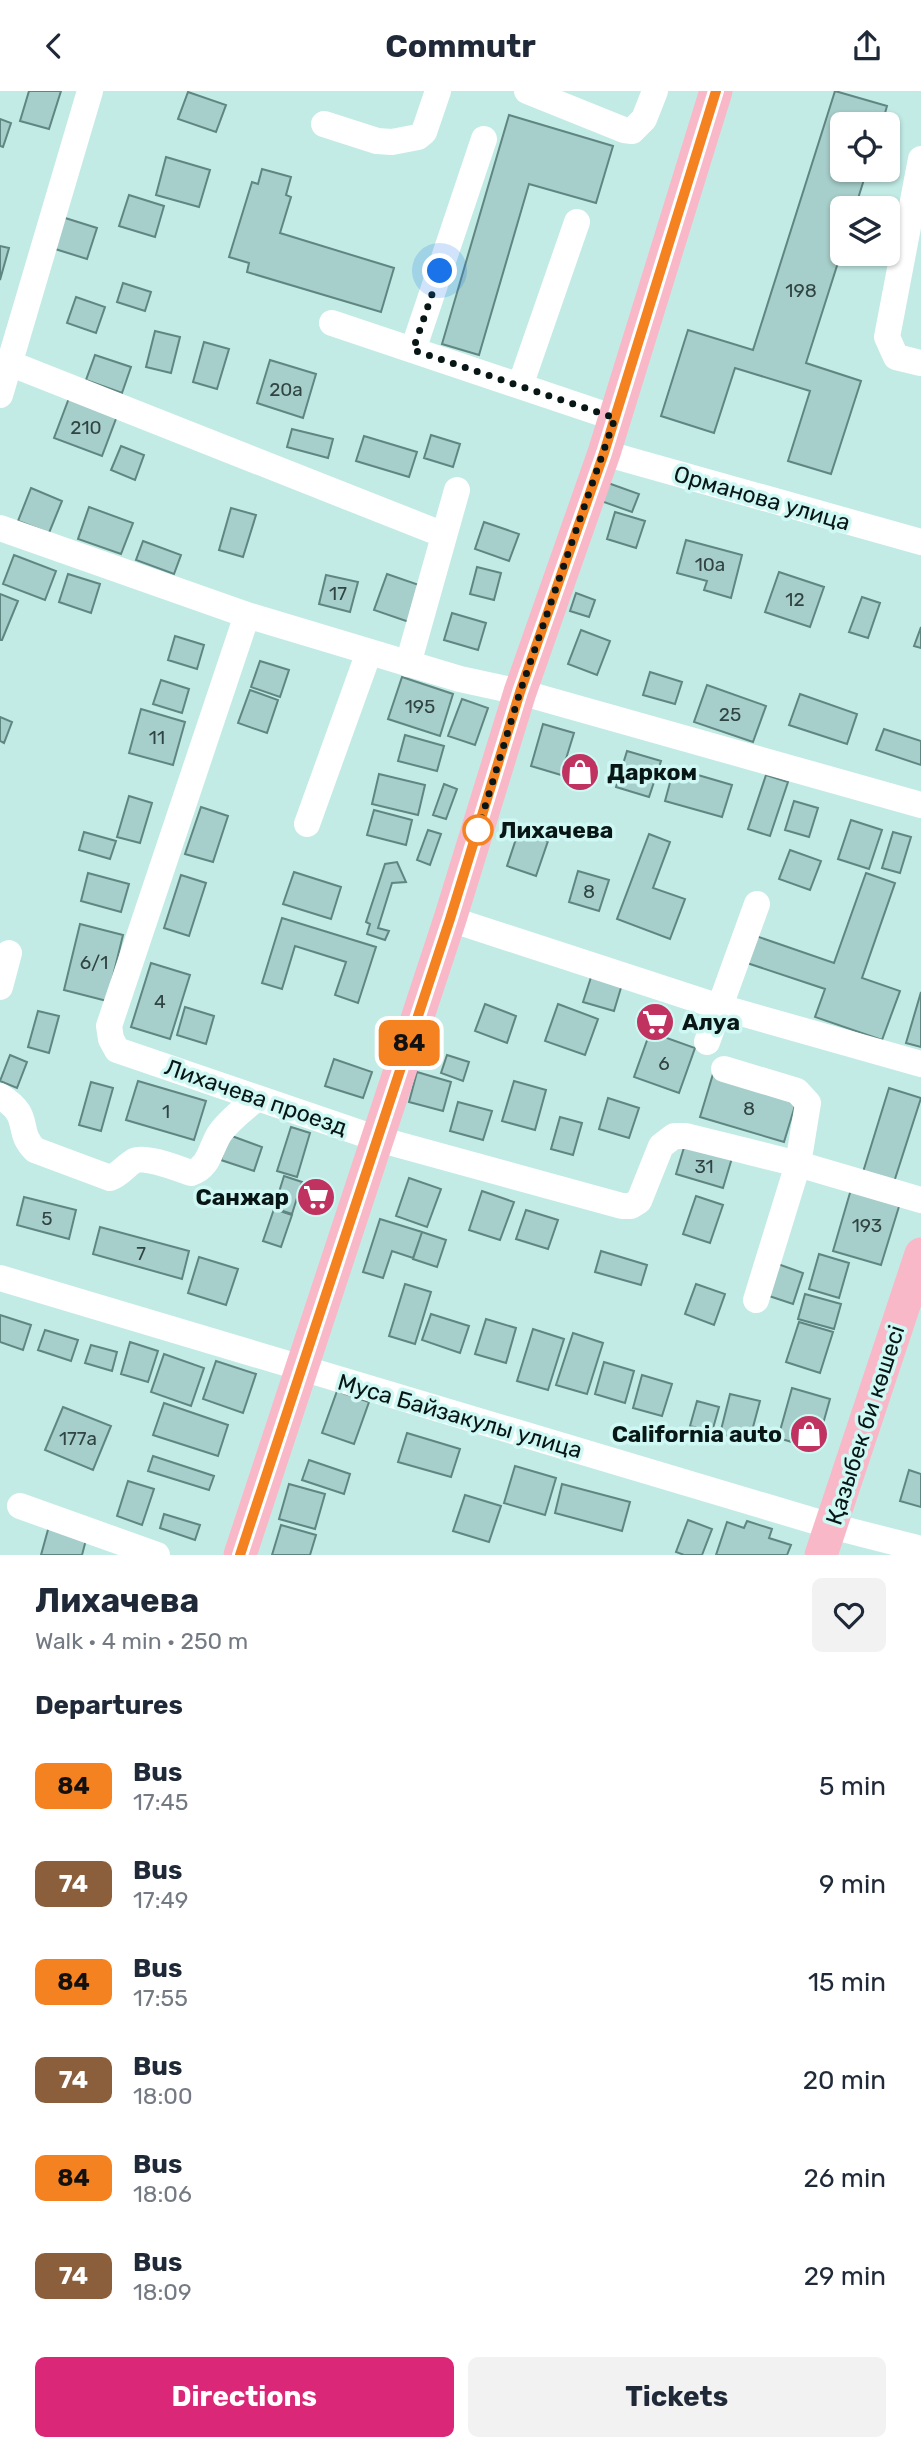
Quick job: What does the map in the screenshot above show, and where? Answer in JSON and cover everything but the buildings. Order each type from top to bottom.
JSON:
[{"type":"main road","points":[[240,1555],[450,919],[520,692],[604,453],[716,91]]},
{"type":"main road","name":"Қазыбек би көшесі","points":[[826,1540],[921,1254]]},
{"type":"street","points":[[0,395],[90,91]]},
{"type":"street","points":[[324,124],[377,141],[392,142],[418,137],[424,132],[438,91]]},
{"type":"street","points":[[527,91],[632,131],[644,119],[655,91]]},
{"type":"street","points":[[413,350],[484,139]]},
{"type":"street","points":[[921,159],[887,337],[896,357],[921,363]]},
{"type":"street","points":[[520,386],[577,222]]},
{"type":"street","points":[[332,323],[615,418]]},
{"type":"street","points":[[9,363],[444,535]]},
{"type":"street","name":"Орманова улица","points":[[604,453],[921,542]]},
{"type":"street","points":[[408,664],[457,490]]},
{"type":"street","points":[[0,528],[247,615],[408,664],[520,692],[921,805]]},
{"type":"street","name":"Лихачева проезд","points":[[247,615],[109,1026],[111,1039],[117,1050],[378,1139],[622,1206],[631,1206],[639,1201],[661,1146],[674,1136],[686,1136],[798,1164],[921,1200]]},
{"type":"street","points":[[307,824],[369,652]]},
{"type":"street","points":[[706,1042],[757,904]]},
{"type":"street","points":[[450,919],[720,1007],[921,1064]]},
{"type":"street","points":[[0,987],[9,953]]},
{"type":"street","points":[[724,1069],[797,1091],[808,1103],[798,1164],[756,1300]]},
{"type":"street","points":[[0,1096],[13,1104],[22,1115],[26,1142],[34,1150],[110,1178],[120,1174],[134,1161],[142,1159],[191,1173],[198,1171],[220,1134],[257,1098]]},
{"type":"street","name":"Муса Байзакулы улица","points":[[0,1278],[300,1369],[826,1540],[921,1549]]},
{"type":"street","points":[[20,1506],[157,1555]]},
{"type":"bus line","name":"84","points":[[240,1555],[450,919],[520,692],[604,453],[716,91]]},
{"type":"place","name":"Дарком","points":[[580,772]]},
{"type":"place","name":"Лихачева","points":[[478,830]]},
{"type":"place","name":"Алуа","points":[[655,1022]]},
{"type":"place","name":"Санжар","points":[[316,1197]]},
{"type":"place","name":"California auto","points":[[809,1434]]},
{"type":"route","points":[[440,271],[413,350],[615,418],[520,692],[478,830]]}]
